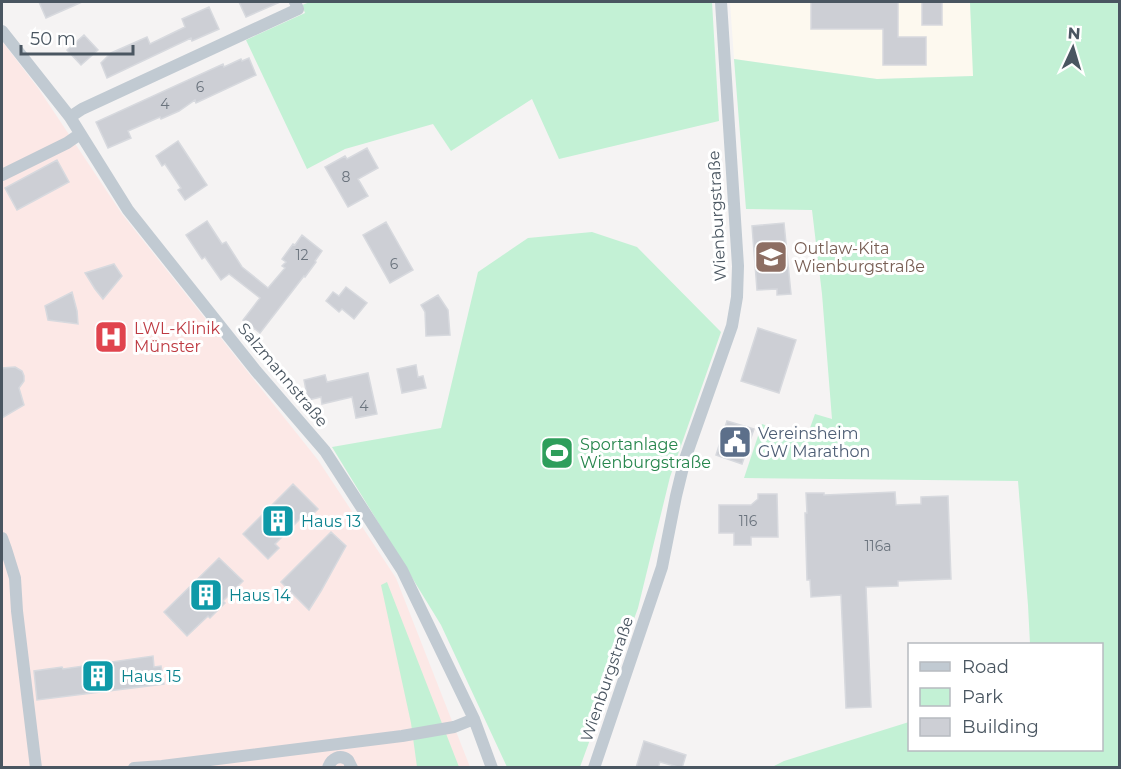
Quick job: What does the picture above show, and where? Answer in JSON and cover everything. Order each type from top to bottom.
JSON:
[{"type":"street","points":[[69,117],[298,9],[295,2]]},
{"type":"street","name":"Wienburgstraße","points":[[594,768],[662,567],[683,468],[732,326],[737,297],[738,266],[721,2]]},
{"type":"street","name":"Salzmannstraße","points":[[2,31],[69,117],[128,210],[256,371],[325,451],[402,570],[474,719],[492,768]]},
{"type":"street","points":[[2,175],[67,143],[80,134]]},
{"type":"street","points":[[2,538],[15,578],[36,768]]},
{"type":"street","points":[[134,768],[339,750],[454,727],[474,719]]},
{"type":"street","points":[[328,768],[339,750]]},
{"type":"street","points":[[339,750],[352,768]]},
{"type":"shaded area","points":[[730,2],[970,2],[974,76],[877,79],[734,59]]},
{"type":"shaded area","name":"LWL-Klinik Münster","points":[[2,41],[38,88],[122,214],[318,460],[396,578],[470,767],[2,767]]},
{"type":"green space","points":[[310,2],[712,2],[719,121],[559,159],[532,99],[451,151],[433,124],[345,149],[307,169],[246,40],[305,13],[302,5]]},
{"type":"green space","points":[[970,2],[1119,2],[1119,767],[772,767],[784,761],[908,722],[908,751],[1103,751],[1103,643],[1030,643],[1018,481],[744,478],[762,424],[806,439],[815,414],[832,419],[822,294],[812,210],[746,209],[734,59],[877,79],[973,76]]},
{"type":"green space","name":"Sportanlage Wienburgstraße","points":[[592,232],[637,247],[721,332],[670,477],[638,608],[580,767],[507,767],[441,625],[332,447],[441,428],[478,272],[528,238]]},
{"type":"green space","points":[[387,582],[459,767],[417,767],[411,723],[381,585]]},
{"type":"building","points":[[39,2],[82,2],[46,18]]},
{"type":"building","points":[[239,2],[280,2],[246,17]]},
{"type":"building","points":[[811,2],[898,2],[898,37],[926,37],[926,65],[883,65],[883,29],[811,29]]},
{"type":"building","points":[[922,2],[942,2],[942,25],[922,25]]},
{"type":"building","points":[[209,7],[219,29],[192,41],[191,38],[107,78],[101,63],[111,53],[147,37],[150,44],[185,27],[182,19]]},
{"type":"building","points":[[84,35],[98,50],[81,65],[67,50]]},
{"type":"building","points":[[249,58],[256,75],[196,103],[195,100],[161,119],[160,117],[128,131],[131,138],[108,148],[96,122],[223,64],[224,67]]},
{"type":"building","points":[[178,141],[207,185],[185,200],[178,190],[181,188],[165,164],[162,166],[156,156]]},
{"type":"building","points":[[367,148],[378,168],[358,179],[368,196],[348,207],[325,167]]},
{"type":"building","points":[[57,160],[69,182],[17,210],[5,188]]},
{"type":"building","points":[[207,221],[222,244],[226,242],[242,267],[268,288],[285,268],[282,266],[286,262],[282,259],[302,235],[322,251],[305,277],[260,333],[243,320],[260,298],[229,274],[221,280],[205,257],[202,259],[186,235]]},
{"type":"building","points":[[386,222],[413,270],[390,283],[363,235]]},
{"type":"building","name":"Outlaw-Kita Wienburgstraße","points":[[784,223],[791,294],[777,295],[777,289],[757,290],[752,226]]},
{"type":"building","points":[[114,264],[122,276],[103,299],[85,273]]},
{"type":"building","points":[[346,287],[367,303],[354,319],[342,309],[339,312],[326,301],[333,292],[339,296]]},
{"type":"building","points":[[72,292],[78,324],[48,320],[45,306]]},
{"type":"building","points":[[438,295],[448,310],[450,335],[426,336],[425,312],[421,305]]},
{"type":"building","points":[[758,328],[796,340],[779,393],[741,381]]},
{"type":"building","points":[[416,365],[418,377],[423,376],[426,388],[402,393],[397,369]]},
{"type":"building","points":[[15,367],[22,371],[24,376],[24,381],[19,388],[24,405],[2,418],[2,368]]},
{"type":"building","points":[[368,373],[377,414],[356,418],[352,397],[322,404],[321,397],[308,400],[304,380],[325,375],[327,382]]},
{"type":"building","name":"Vereinsheim GW Marathon","points":[[727,421],[754,429],[742,464],[716,455]]},
{"type":"building","name":"Haus 13","points":[[293,484],[318,509],[307,520],[303,516],[275,544],[279,548],[268,559],[243,534]]},
{"type":"building","points":[[895,492],[896,505],[921,504],[921,497],[948,496],[951,579],[898,581],[898,586],[866,587],[871,707],[846,708],[841,595],[811,597],[810,580],[807,580],[806,493],[824,493],[824,495]]},
{"type":"building","points":[[758,494],[777,494],[778,537],[751,537],[751,545],[734,545],[734,533],[719,533],[719,505],[751,505],[758,499]]},
{"type":"building","points":[[331,532],[346,546],[309,610],[281,582]]},
{"type":"building","name":"Haus 14","points":[[219,558],[243,581],[210,618],[208,616],[187,636],[164,612]]},
{"type":"building","name":"Haus 15","points":[[153,656],[154,667],[161,666],[164,684],[37,700],[34,671]]},
{"type":"building","points":[[644,741],[686,755],[682,768],[660,762],[658,768],[636,768]]},
{"type":"place","name":"Outlaw-Kita Wienburgstraße","points":[[771,257]]},
{"type":"place","name":"LWL-Klinik Münster","points":[[111,337]]},
{"type":"place","name":"Vereinsheim GW Marathon","points":[[735,442]]},
{"type":"place","name":"Sportanlage Wienburgstraße","points":[[557,453]]},
{"type":"place","name":"Haus 13","points":[[278,521]]},
{"type":"place","name":"Haus 14","points":[[206,595]]},
{"type":"place","name":"Haus 15","points":[[98,676]]}]
